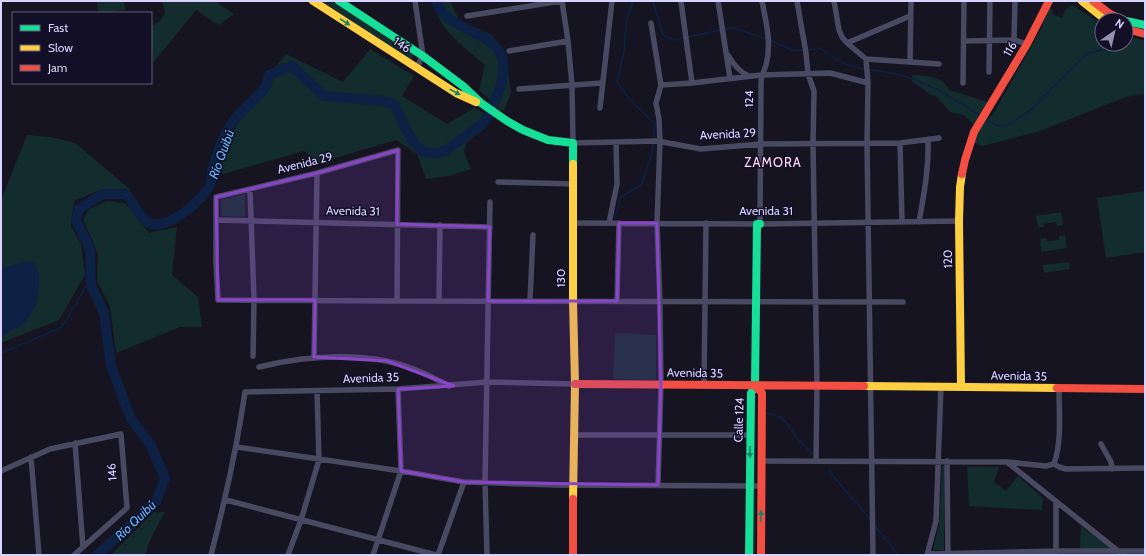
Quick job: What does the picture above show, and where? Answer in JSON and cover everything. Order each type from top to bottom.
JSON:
[{"type":"street","name":"146","points":[[313,1],[456,93],[481,103]]},
{"type":"street","name":"146","points":[[339,1],[423,56],[463,86],[481,103],[500,116]]},
{"type":"street","points":[[415,1],[423,56],[416,68]]},
{"type":"street","points":[[467,16],[562,1]]},
{"type":"street","name":"130","points":[[562,1],[568,41],[572,85],[574,184],[573,301],[575,384],[573,555]]},
{"type":"street","points":[[600,108],[612,1]]},
{"type":"street","points":[[680,1],[692,83]]},
{"type":"street","points":[[718,1],[730,78]]},
{"type":"street","name":"124","points":[[755,386],[762,75],[766,65],[769,45],[762,1]]},
{"type":"street","points":[[797,1],[805,45],[808,74],[814,91],[813,143],[817,385],[816,461]]},
{"type":"street","points":[[835,1],[839,30],[842,37],[867,62],[939,64]]},
{"type":"street","points":[[910,62],[911,1]]},
{"type":"street","points":[[963,82],[964,1]]},
{"type":"street","points":[[989,72],[990,1]]},
{"type":"street","points":[[1014,40],[1015,1]]},
{"type":"street","name":"116","points":[[974,132],[1027,44],[1048,1]]},
{"type":"street","points":[[1082,1],[1095,12]]},
{"type":"street","points":[[1093,1],[1107,12]]},
{"type":"street","points":[[847,43],[910,16]]},
{"type":"street","points":[[651,23],[661,85],[656,103],[659,118],[656,141],[661,384],[658,485]]},
{"type":"street","points":[[1134,23],[1145,26]]},
{"type":"street","points":[[1134,31],[1145,34]]},
{"type":"street","points":[[964,41],[990,39],[1014,40],[1027,44]]},
{"type":"street","points":[[509,51],[568,41]]},
{"type":"street","points":[[726,51],[734,66],[749,76]]},
{"type":"street","points":[[867,62],[873,555]]},
{"type":"street","points":[[661,85],[762,75],[830,73],[868,83]]},
{"type":"street","points":[[519,89],[602,83]]},
{"type":"street","name":"Avenida 29","points":[[500,116],[524,130],[548,140],[573,143],[656,141],[701,149],[761,144],[900,143],[939,138]]},
{"type":"street","name":"120","points":[[961,386],[959,350],[960,187],[965,160],[974,132]]},
{"type":"street","points":[[919,222],[927,182],[929,159],[928,140]]},
{"type":"street","points":[[609,223],[617,184],[616,142]]},
{"type":"street","points":[[900,143],[902,222]]},
{"type":"street","name":"Avenida 29","points":[[216,220],[216,196],[317,174],[398,150],[397,224]]},
{"type":"street","points":[[314,357],[317,174]]},
{"type":"street","points":[[498,182],[574,184]]},
{"type":"street","points":[[250,189],[254,300],[253,356]]},
{"type":"street","points":[[487,555],[485,482],[490,202]]},
{"type":"street","points":[[216,220],[218,300],[903,302]]},
{"type":"street","name":"Avenida 31","points":[[216,220],[490,227]]},
{"type":"street","name":"Avenida 31","points":[[573,223],[758,224],[959,222]]},
{"type":"street","points":[[618,302],[619,223]]},
{"type":"street","points":[[397,224],[397,301]]},
{"type":"street","points":[[704,384],[706,224]]},
{"type":"street","points":[[439,301],[440,225]]},
{"type":"street","points":[[530,301],[533,235]]},
{"type":"street","points":[[259,367],[314,357],[338,356],[387,361],[433,377],[449,386]]},
{"type":"street","points":[[961,366],[963,375],[968,382],[980,387]]},
{"type":"street","name":"Avenida 35","points":[[237,447],[245,392],[398,389],[487,382],[1145,389]]},
{"type":"street","name":"Calle 124","points":[[750,555],[751,393],[755,386],[762,393],[761,555]]},
{"type":"street","points":[[941,386],[936,521],[928,555],[1121,553],[1145,551]]},
{"type":"street","points":[[373,555],[401,471],[398,389]]},
{"type":"street","points":[[1054,464],[1059,431],[1059,389]]},
{"type":"street","points":[[288,555],[301,520],[318,460],[317,391]]},
{"type":"street","name":"146","points":[[75,443],[121,434],[127,508],[83,547]]},
{"type":"street","points":[[574,434],[750,435]]},
{"type":"street","points":[[1,471],[50,449],[75,443],[83,547],[74,555]]},
{"type":"street","points":[[1101,444],[1111,462],[1112,469]]},
{"type":"street","points":[[212,555],[226,500],[237,447],[401,471],[464,482],[762,486]]},
{"type":"street","points":[[31,457],[39,555]]},
{"type":"street","points":[[762,461],[1006,462],[1046,466],[1054,464],[1066,469],[1145,468]]},
{"type":"street","points":[[948,461],[948,554]]},
{"type":"street","points":[[1006,462],[1121,553]]},
{"type":"street","points":[[226,500],[437,555],[464,482]]},
{"type":"street","points":[[1056,502],[1056,553]]},
{"type":"highlighted area","points":[[398,150],[397,224],[490,227],[488,301],[617,301],[619,223],[657,223],[661,384],[658,485],[464,482],[401,471],[398,389],[454,386],[387,361],[314,357],[315,300],[218,300],[216,197],[317,173]]},
{"type":"green space","points":[[97,1],[124,1],[125,10],[98,12]]},
{"type":"green space","points":[[162,1],[215,1],[234,14],[219,25],[196,10],[153,63],[152,25],[160,21],[165,13]]},
{"type":"green space","points":[[319,1],[334,1],[412,53],[414,55],[412,59],[408,58]]},
{"type":"green space","points":[[431,1],[450,1],[459,20],[492,35],[506,55],[511,93],[503,112],[479,90],[485,65],[458,42],[443,26]]},
{"type":"green space","points":[[1072,5],[1094,19],[1094,52],[1134,52],[1134,38],[1145,40],[1145,94],[1126,97],[1037,132],[982,146],[973,142],[974,132],[993,114],[1041,29],[1049,8],[1052,9],[1052,14],[1062,18],[1065,10]]},
{"type":"green space","points":[[370,49],[414,76],[402,96],[447,124],[474,108],[492,118],[484,129],[466,143],[464,152],[471,169],[449,176],[426,179],[417,154],[396,140],[318,163],[304,151],[223,174],[218,168],[229,140],[241,118],[246,102],[262,85],[266,73],[276,67],[286,54],[343,82]]},
{"type":"green space","points":[[912,75],[933,77],[942,81],[949,90],[988,102],[974,125],[964,115],[950,112],[937,97],[931,95],[912,81]]},
{"type":"green space","points":[[27,135],[51,137],[75,143],[131,190],[100,190],[74,201],[71,226],[81,244],[85,275],[59,320],[1,343],[1,200]]},
{"type":"green space","points":[[1145,191],[1145,252],[1106,258],[1097,198]]},
{"type":"green space","points":[[245,194],[245,217],[222,216],[221,200]]},
{"type":"green space","points":[[107,201],[125,203],[149,233],[177,227],[172,275],[198,297],[202,327],[180,327],[116,353],[110,306],[97,281],[98,254],[83,219],[89,209]]},
{"type":"green space","points":[[1061,212],[1063,225],[1057,226],[1056,222],[1044,224],[1044,227],[1038,227],[1036,216]]},
{"type":"green space","points":[[1065,235],[1067,248],[1041,252],[1040,239],[1046,238],[1047,241],[1059,240],[1059,236]]},
{"type":"green space","points":[[1069,262],[1070,269],[1044,273],[1043,265]]},
{"type":"green space","points":[[615,333],[656,335],[656,380],[613,379]]},
{"type":"green space","points":[[755,395],[755,555],[753,555],[754,396]]},
{"type":"green space","points":[[942,466],[945,466],[944,550],[933,550],[939,525]]},
{"type":"green space","points":[[967,467],[999,467],[994,482],[1006,491],[1018,476],[1043,498],[1042,510],[969,506]]},
{"type":"green space","points":[[154,512],[165,512],[150,540],[145,555],[111,555]]},
{"type":"green space","points":[[1081,526],[1109,547],[1108,550],[1080,549]]},
{"type":"water","points":[[28,261],[34,263],[39,274],[39,290],[36,305],[25,323],[1,337],[1,268]]},
{"type":"waterway","name":"Río Quibú","points":[[97,555],[156,502],[165,478],[150,444],[131,419],[111,366],[104,313],[91,285],[90,249],[76,220],[79,209],[103,194],[126,194],[148,223],[156,225],[164,223],[183,213],[200,199],[210,185],[212,170],[217,154],[233,121],[266,86],[269,75],[292,66],[324,96],[384,101],[395,105],[410,135],[421,150],[439,153],[453,146],[486,120],[500,87],[504,68],[499,52],[493,44],[451,20],[442,12],[436,1]]},
{"type":"waterway","points":[[633,1],[626,22],[624,52],[617,82],[631,101],[655,124],[654,139]]},
{"type":"waterway","points":[[653,1],[663,35],[674,40],[684,38]]},
{"type":"waterway","points":[[724,29],[734,28],[767,39]]},
{"type":"waterway","points":[[687,37],[721,30]]},
{"type":"waterway","points":[[770,40],[794,51],[804,50]]},
{"type":"waterway","points":[[807,50],[820,48],[842,62],[854,67],[866,69]]},
{"type":"waterway","points":[[986,119],[995,125],[1007,126],[1036,106],[1042,98],[1088,53],[1094,52]]},
{"type":"waterway","points":[[869,70],[914,79],[954,99],[981,116]]},
{"type":"waterway","points":[[615,217],[621,197],[642,184],[652,153],[653,143]]},
{"type":"waterway","points":[[1,353],[60,328],[66,321],[91,277]]},
{"type":"waterway","points":[[767,413],[782,418],[796,437],[813,454]]},
{"type":"waterway","points":[[829,470],[870,519]]},
{"type":"waterway","points":[[874,525],[898,555]]},
{"type":"traffic: fast","points":[[339,1],[423,56],[463,86],[481,103],[507,121],[523,130],[548,140],[573,143],[573,164]]},
{"type":"traffic: fast","points":[[1134,23],[1145,25]]},
{"type":"traffic: fast","points":[[749,555],[751,393],[755,386],[757,224],[760,224]]},
{"type":"traffic: slow","points":[[313,1],[456,93],[476,102]]},
{"type":"traffic: slow","points":[[1082,1],[1096,12]]},
{"type":"traffic: slow","points":[[573,164],[573,301],[575,384],[573,499]]},
{"type":"traffic: slow","points":[[961,386],[959,221],[962,174]]},
{"type":"traffic: slow","points":[[864,386],[1057,388]]},
{"type":"traffic: jam","points":[[962,174],[974,132],[1027,44],[1049,1]]},
{"type":"traffic: jam","points":[[1093,1],[1107,12]]},
{"type":"traffic: jam","points":[[1134,31],[1145,34]]},
{"type":"traffic: jam","points":[[575,384],[864,386]]},
{"type":"traffic: jam","points":[[755,386],[762,393],[761,555]]},
{"type":"traffic: jam","points":[[1057,388],[1145,389]]},
{"type":"traffic: jam","points":[[573,499],[573,555]]},
{"type":"district","name":"ZAMORA","points":[[773,162]]}]
